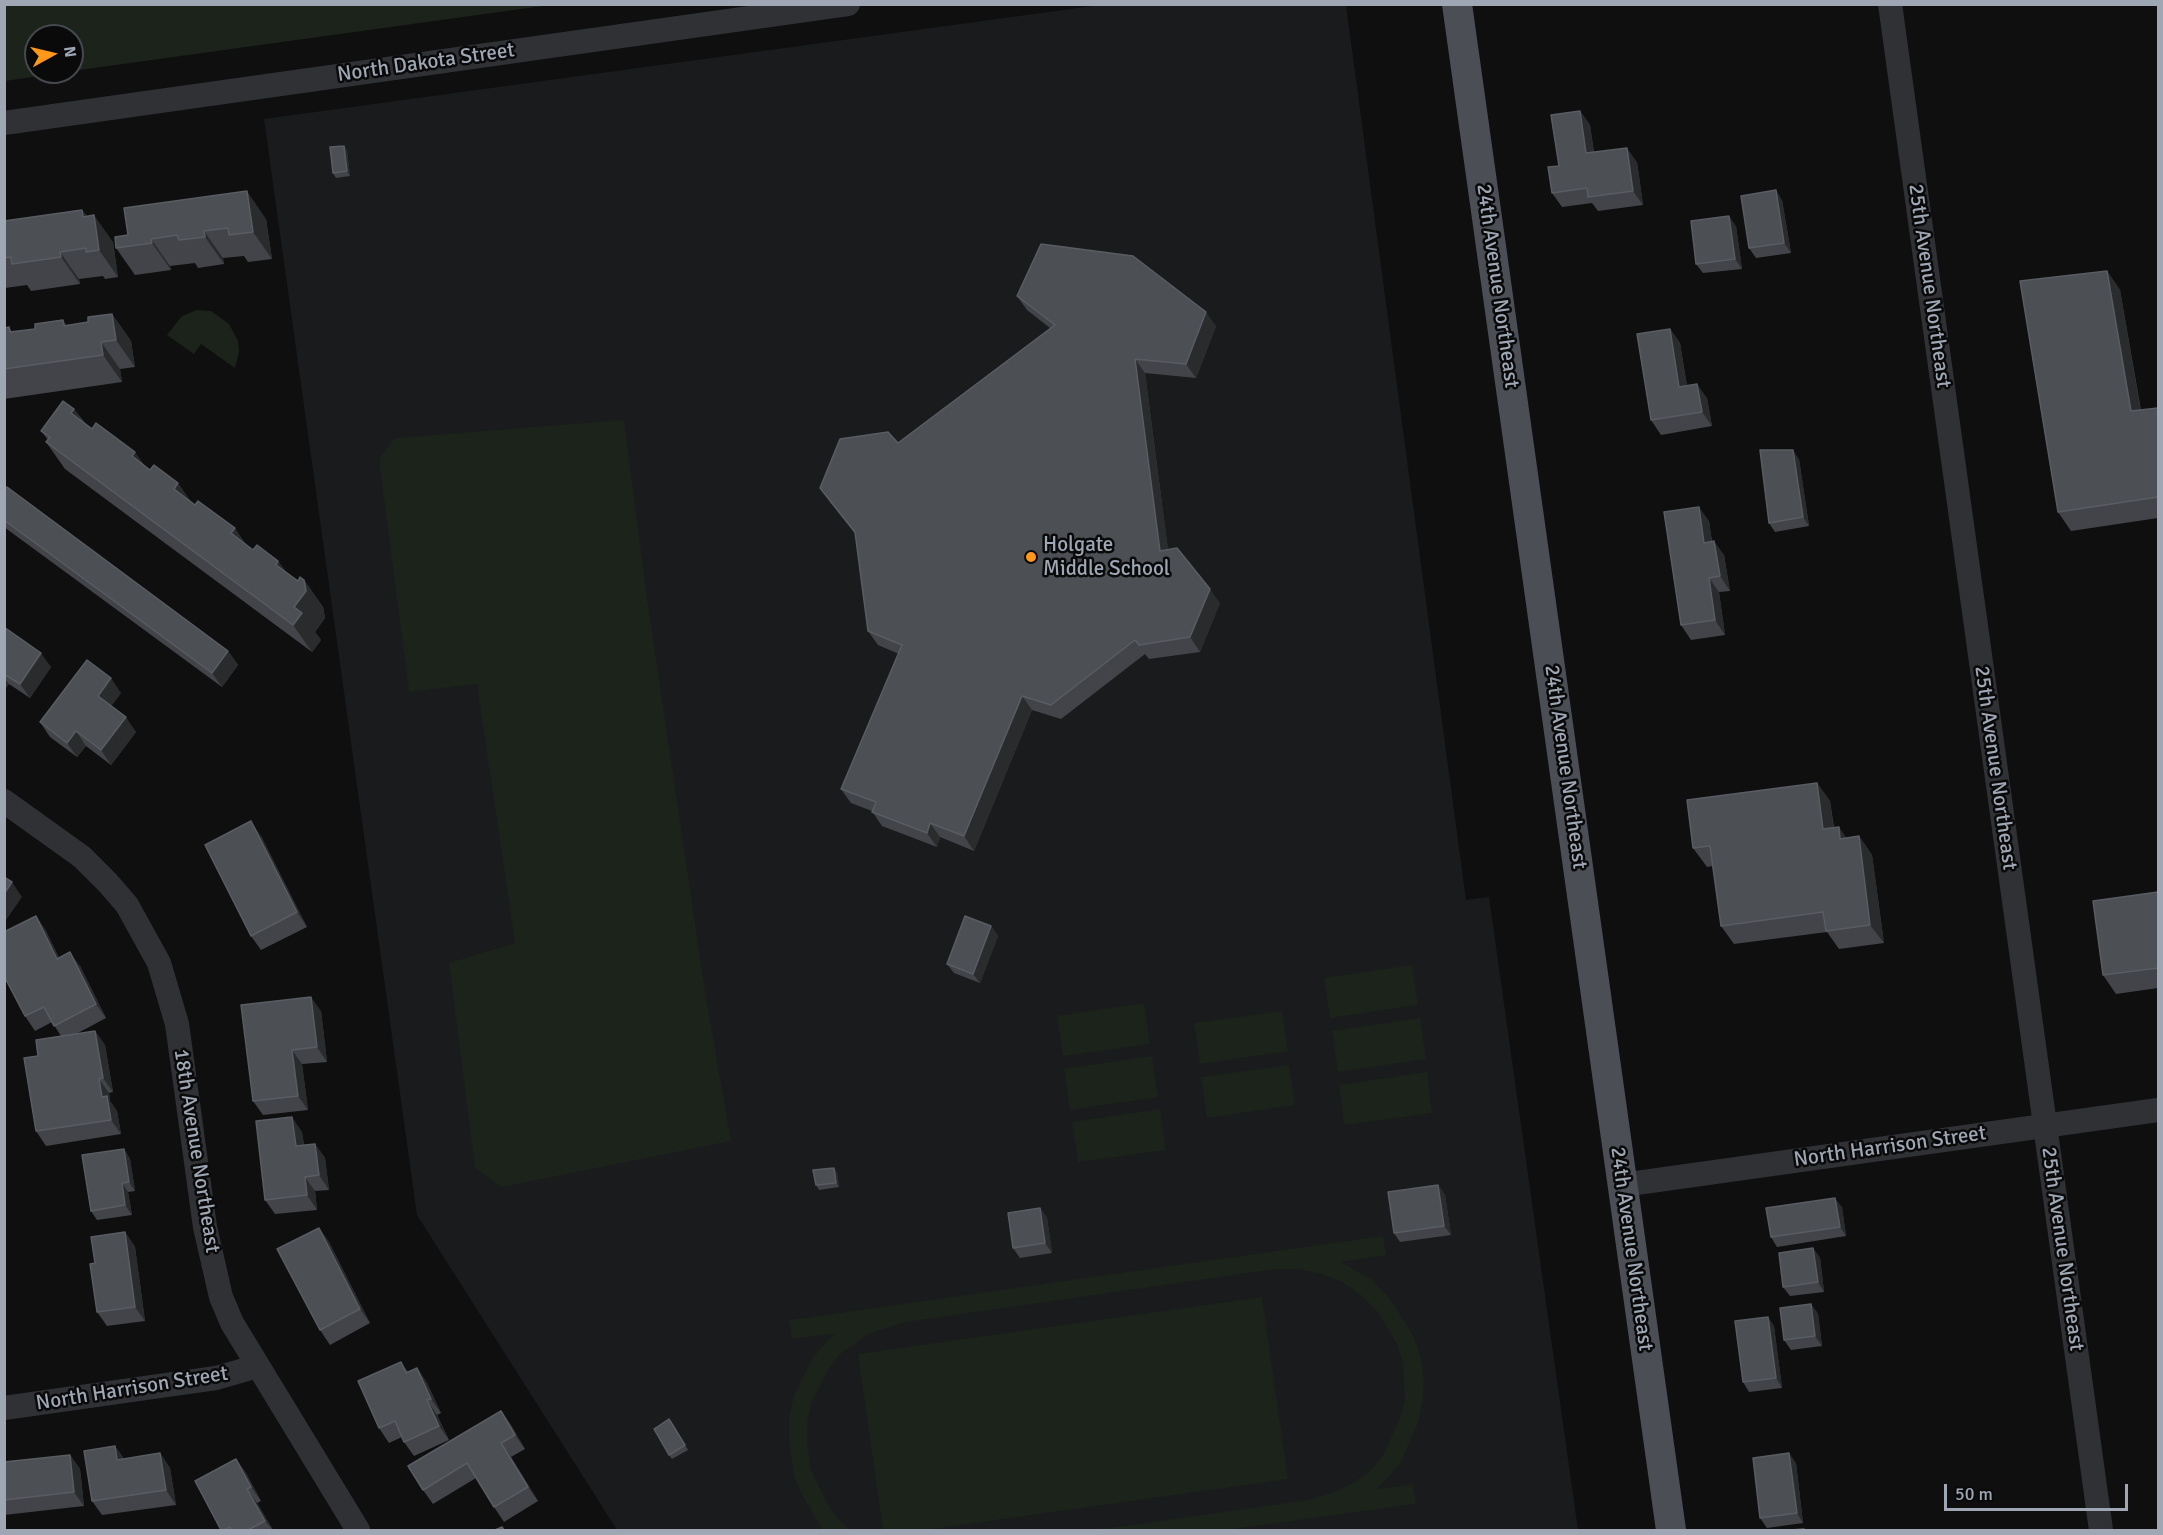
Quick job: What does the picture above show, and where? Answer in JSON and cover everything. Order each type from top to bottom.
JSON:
[{"type":"main road","name":"24th Avenue Northeast","points":[[1457,4],[1671,1530]]},
{"type":"street","name":"North Dakota Street","points":[[4,123],[848,4]]},
{"type":"street","name":"25th Avenue Northeast","points":[[1890,4],[2101,1530]]},
{"type":"street","name":"18th Avenue Northeast","points":[[4,801],[82,857],[108,883],[127,905],[159,963],[177,1024],[205,1227],[218,1286],[232,1323],[358,1530]]},
{"type":"street","name":"North Harrison Street","points":[[1622,1185],[2158,1110]]},
{"type":"street","name":"North Harrison Street","points":[[4,1408],[216,1378],[258,1366]]},
{"type":"shaded area","points":[[5,4],[550,5],[84,69],[84,24],[24,24],[24,78],[5,81]]},
{"type":"shaded area","points":[[1100,5],[1346,5],[1466,900],[1489,897],[1578,1530],[617,1530],[417,1215],[264,119]]},
{"type":"shaded area","points":[[197,310],[211,311],[229,324],[238,341],[239,352],[235,368],[201,344],[194,354],[167,335],[182,316]]},
{"type":"shaded area","points":[[624,420],[646,591],[705,991],[731,1141],[502,1187],[475,1168],[449,963],[515,943],[477,684],[409,692],[379,459],[395,438]]},
{"type":"shaded area","points":[[1412,965],[1418,1005],[1330,1018],[1324,978]]},
{"type":"shaded area","points":[[1144,1003],[1150,1044],[1063,1056],[1057,1016]]},
{"type":"shaded area","points":[[1282,1011],[1288,1051],[1200,1064],[1194,1023]]},
{"type":"shaded area","points":[[1420,1018],[1426,1059],[1338,1072],[1332,1031]]},
{"type":"shaded area","points":[[1152,1056],[1158,1097],[1070,1110],[1064,1069]]},
{"type":"shaded area","points":[[1289,1065],[1295,1105],[1207,1118],[1201,1077]]},
{"type":"shaded area","points":[[1427,1072],[1432,1113],[1344,1125],[1339,1085]]},
{"type":"shaded area","points":[[1160,1109],[1166,1150],[1078,1162],[1072,1122]]},
{"type":"shaded area","points":[[1383,1236],[1386,1255],[1341,1262],[1372,1280],[1391,1300],[1414,1337],[1421,1358],[1424,1380],[1423,1401],[1418,1423],[1400,1464],[1377,1489],[1413,1484],[1416,1504],[1225,1530],[1095,1530],[1309,1500],[1337,1491],[1355,1482],[1372,1469],[1384,1454],[1400,1418],[1405,1399],[1403,1363],[1397,1344],[1377,1311],[1360,1294],[1342,1282],[1322,1274],[1298,1269],[1276,1269],[906,1322],[870,1333],[840,1354],[828,1370],[812,1401],[808,1418],[807,1440],[811,1470],[827,1503],[837,1518],[850,1530],[823,1530],[801,1493],[794,1476],[789,1440],[789,1416],[794,1396],[812,1359],[837,1333],[792,1339],[789,1320]]},
{"type":"shaded area","points":[[1262,1297],[1288,1479],[925,1530],[883,1530],[858,1354]]},
{"type":"building","points":[[1580,111],[1586,153],[1627,148],[1633,191],[1588,197],[1587,188],[1552,193],[1548,167],[1559,166],[1551,115]]},
{"type":"building","points":[[344,146],[347,171],[333,173],[330,147]]},
{"type":"building","points":[[1776,190],[1784,243],[1749,248],[1741,196]]},
{"type":"building","points":[[247,191],[253,232],[229,235],[228,228],[204,231],[205,237],[179,240],[177,235],[151,239],[152,243],[116,248],[115,237],[128,235],[124,208]]},
{"type":"building","points":[[82,210],[83,217],[94,215],[99,250],[86,252],[86,248],[60,252],[61,257],[12,264],[11,257],[4,258],[4,221]]},
{"type":"building","points":[[1729,216],[1735,259],[1696,264],[1691,221]]},
{"type":"building","name":"Holgate Middle School","points":[[1041,244],[1133,256],[1206,312],[1186,364],[1135,359],[1160,551],[1177,548],[1210,589],[1190,637],[1139,645],[1135,640],[1051,705],[1022,696],[964,836],[930,823],[927,833],[872,812],[876,802],[841,789],[902,645],[868,631],[855,532],[820,488],[840,439],[888,432],[898,443],[1055,325],[1017,296]]},
{"type":"building","points":[[2107,271],[2131,411],[2158,408],[2158,497],[2058,512],[2020,281]]},
{"type":"building","points":[[112,314],[116,340],[101,342],[103,355],[4,369],[4,328],[9,327],[10,332],[35,329],[35,324],[63,320],[64,326],[88,322],[88,317]]},
{"type":"building","points":[[1670,329],[1679,387],[1697,384],[1702,412],[1651,420],[1637,334]]},
{"type":"building","points":[[63,401],[74,409],[71,413],[92,429],[96,423],[135,452],[132,456],[150,470],[154,465],[178,483],[174,489],[195,505],[198,501],[235,528],[231,533],[253,550],[257,545],[278,561],[276,565],[298,581],[300,577],[304,580],[306,591],[294,607],[302,613],[293,625],[46,442],[50,437],[41,431]]},
{"type":"building","points":[[1760,450],[1793,450],[1803,517],[1769,523]]},
{"type":"building","points":[[7,487],[228,651],[212,673],[4,520],[4,491]]},
{"type":"building","points":[[1699,507],[1704,543],[1714,541],[1720,576],[1709,578],[1715,620],[1681,625],[1664,512]]},
{"type":"building","points":[[4,627],[41,653],[20,684],[4,674]]},
{"type":"building","points":[[87,660],[111,678],[98,696],[126,717],[101,750],[76,731],[67,743],[40,722]]},
{"type":"building","points":[[1817,783],[1823,829],[1839,827],[1840,839],[1859,836],[1870,925],[1826,931],[1823,912],[1721,926],[1710,846],[1693,848],[1687,800]]},
{"type":"building","points":[[251,821],[297,912],[251,936],[205,845]]},
{"type":"building","points":[[4,877],[12,882],[4,894]]},
{"type":"building","points":[[2158,892],[2158,968],[2103,975],[2093,901]]},
{"type":"building","points":[[36,916],[57,959],[70,952],[96,1004],[54,1026],[44,1007],[25,1016],[4,976],[4,932]]},
{"type":"building","points":[[965,916],[991,926],[973,974],[947,964]]},
{"type":"building","points":[[311,997],[317,1047],[292,1050],[298,1096],[253,1101],[241,1005]]},
{"type":"building","points":[[95,1031],[103,1078],[99,1079],[102,1097],[107,1096],[111,1120],[36,1131],[24,1058],[38,1056],[36,1040]]},
{"type":"building","points":[[292,1117],[296,1146],[315,1144],[319,1175],[305,1177],[307,1195],[265,1200],[256,1121]]},
{"type":"building","points":[[124,1149],[129,1182],[122,1183],[125,1205],[91,1211],[82,1155]]},
{"type":"building","points":[[834,1168],[836,1183],[816,1185],[813,1170]]},
{"type":"building","points":[[1438,1185],[1444,1226],[1394,1233],[1388,1192]]},
{"type":"building","points":[[1835,1198],[1840,1227],[1771,1237],[1766,1208]]},
{"type":"building","points":[[1040,1208],[1045,1243],[1013,1248],[1008,1213]]},
{"type":"building","points":[[319,1228],[360,1309],[320,1330],[277,1249]]},
{"type":"building","points":[[125,1232],[135,1307],[97,1312],[90,1264],[95,1263],[91,1237]]},
{"type":"building","points":[[1813,1248],[1818,1282],[1783,1287],[1779,1253]]},
{"type":"building","points":[[1811,1304],[1815,1336],[1784,1340],[1780,1308]]},
{"type":"building","points":[[1768,1317],[1776,1378],[1743,1382],[1735,1321]]},
{"type":"building","points":[[401,1362],[406,1373],[417,1368],[431,1399],[427,1400],[439,1426],[404,1442],[395,1421],[379,1428],[358,1381]]},
{"type":"building","points":[[501,1411],[515,1435],[501,1443],[528,1487],[494,1507],[467,1463],[423,1490],[408,1466]]},
{"type":"building","points":[[669,1419],[685,1445],[669,1455],[654,1429]]},
{"type":"building","points":[[115,1446],[117,1460],[160,1453],[166,1490],[92,1501],[84,1451]]},
{"type":"building","points":[[1789,1453],[1797,1513],[1760,1518],[1753,1458]]},
{"type":"building","points":[[70,1455],[74,1492],[4,1500],[4,1462]]},
{"type":"building","points":[[236,1459],[251,1487],[247,1489],[265,1521],[248,1530],[231,1530],[230,1527],[221,1530],[195,1481]]},
{"type":"place","name":"Holgate Middle School","points":[[1031,557]]}]
